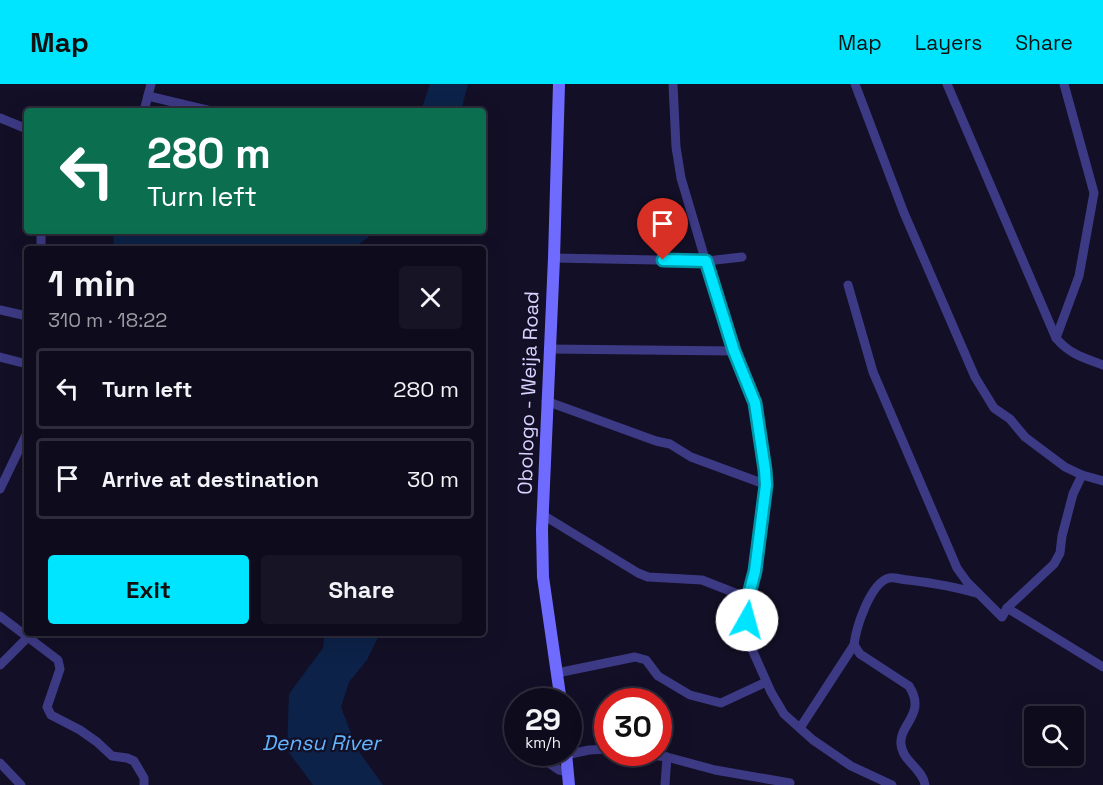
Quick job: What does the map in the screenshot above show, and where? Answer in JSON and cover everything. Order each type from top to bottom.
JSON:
[{"type":"street","points":[[145,108],[151,84]]},
{"type":"street","name":"Obologo - Weija Road","points":[[559,84],[554,258],[546,401],[543,577],[559,688]]},
{"type":"street","points":[[673,84],[676,147],[681,178],[734,351],[755,403],[766,485],[755,571],[748,598],[747,631],[751,647],[766,682],[784,714],[851,766],[892,785]]},
{"type":"street","points":[[855,84],[904,213],[975,377],[987,398],[994,408],[1010,419],[1025,437],[1065,467],[1103,481]]},
{"type":"street","points":[[947,84],[1056,338],[1067,350],[1103,365]]},
{"type":"street","points":[[1056,338],[1079,276],[1094,193],[1064,84]]},
{"type":"street","points":[[148,96],[199,108]]},
{"type":"street","points":[[0,118],[24,128]]},
{"type":"street","points":[[554,258],[706,261],[742,257]]},
{"type":"street","points":[[848,285],[873,372],[957,568],[966,582],[1002,618],[1007,608],[1054,564],[1060,553],[1073,494],[1082,475]]},
{"type":"street","points":[[0,310],[24,315]]},
{"type":"street","points":[[549,348],[734,351]]},
{"type":"street","points":[[0,357],[24,363]]},
{"type":"street","points":[[546,401],[670,444],[691,457],[766,485]]},
{"type":"street","points":[[0,489],[24,439]]},
{"type":"street","points":[[543,515],[638,573],[648,577],[702,580],[748,598]]},
{"type":"street","points":[[800,728],[854,645],[855,635],[870,596],[880,584],[890,578],[949,585],[979,594]]},
{"type":"street","points":[[1007,608],[1103,667]]},
{"type":"street","points":[[0,616],[24,634]]},
{"type":"street","points":[[0,665],[28,637],[57,660],[60,669],[47,707],[51,715],[80,730],[112,756],[134,761],[144,778],[144,785]]},
{"type":"street","points":[[854,645],[860,654],[909,686],[914,693],[913,717],[900,741],[903,751],[921,774],[925,785]]},
{"type":"street","points":[[557,673],[635,657],[646,660],[658,676],[690,695],[721,703],[766,682]]},
{"type":"street","points":[[672,759],[716,770],[790,783]]},
{"type":"street","points":[[0,763],[20,785]]},
{"type":"street","points":[[553,766],[568,772]]},
{"type":"street","points":[[567,766],[570,785]]},
{"type":"street","points":[[665,785],[666,766]]},
{"type":"water","points":[[430,84],[468,84],[462,108],[422,108]]},
{"type":"water","points":[[113,234],[372,234],[357,246],[114,246]]},
{"type":"water","name":"Densu River","points":[[325,636],[379,636],[367,660],[349,682],[341,707],[357,749],[383,785],[313,785],[287,750],[289,694],[323,648]]},
{"type":"route","points":[[663,260],[706,261],[734,351],[755,403],[766,485],[755,571],[748,598],[747,620]]}]
